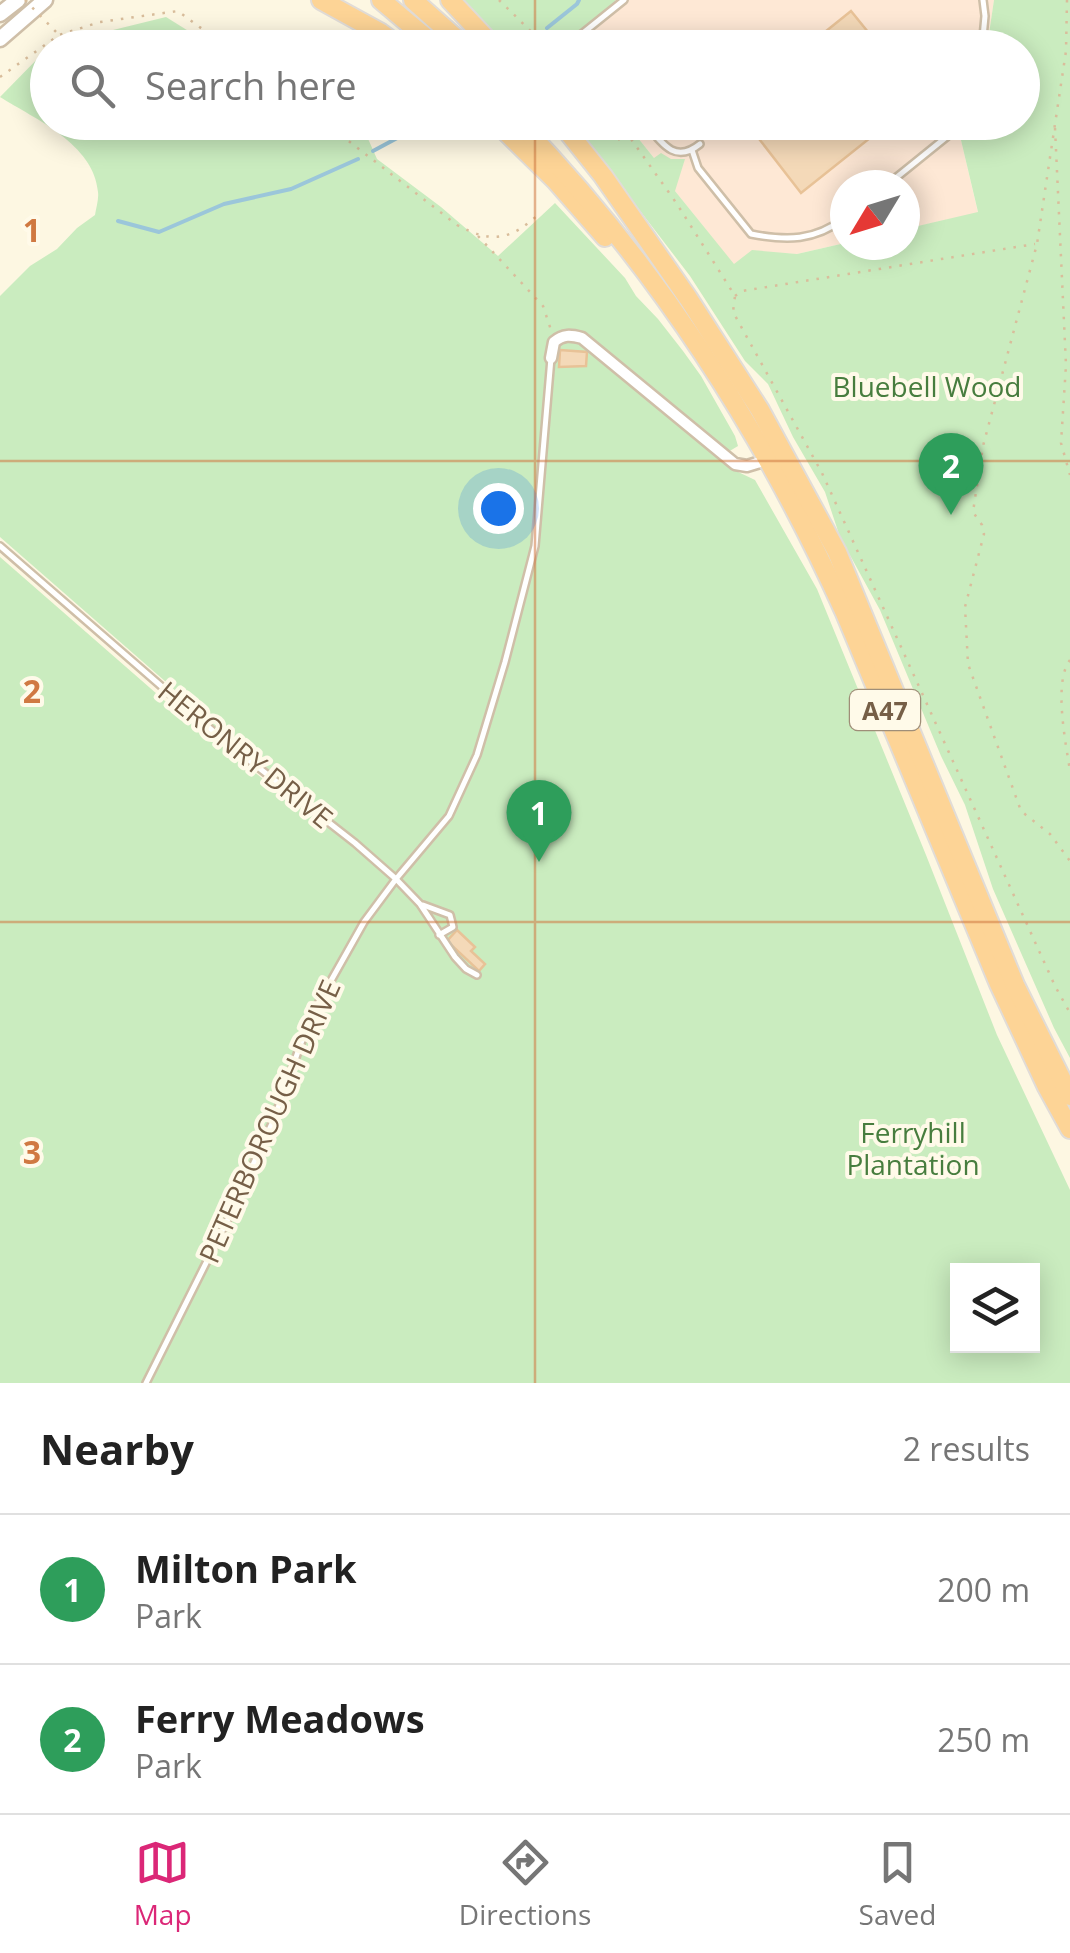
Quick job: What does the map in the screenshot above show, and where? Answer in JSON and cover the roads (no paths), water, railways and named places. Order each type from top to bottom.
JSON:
[{"type":"highway","points":[[321,0],[376,30]]},
{"type":"highway","points":[[381,0],[417,30]]},
{"type":"highway","points":[[413,0],[447,30]]},
{"type":"highway","points":[[450,0],[478,30]]},
{"type":"highway","name":"A47","points":[[514,140],[626,261],[680,302]]},
{"type":"highway","name":"A47","points":[[534,140],[680,302]]},
{"type":"highway","name":"A47","points":[[560,140],[597,181],[760,410],[837,552],[1015,985],[1070,1096]]},
{"type":"highway","name":"A47","points":[[574,140],[603,176],[680,302],[830,579],[1000,984],[1070,1129]]},
{"type":"street","points":[[0,14],[22,0]]},
{"type":"street","points":[[0,40],[46,0]]},
{"type":"street","points":[[551,358],[554,342],[561,336],[582,338],[735,464],[747,466],[767,460]]},
{"type":"lane","points":[[587,30],[624,0]]},
{"type":"lane","points":[[983,0],[984,30]]},
{"type":"lane","points":[[660,140],[675,152],[692,150],[700,144]]},
{"type":"lane","points":[[906,170],[943,140]]},
{"type":"lane","points":[[692,150],[698,168],[750,234],[784,240],[830,229]]},
{"type":"lane","name":"PETERBOROUGH DRIVE","points":[[146,1383],[274,1119],[310,1018],[364,922],[449,816],[477,754],[536,546],[551,358]]},
{"type":"lane","name":"HERONRY DRIVE","points":[[0,546],[222,739],[396,878],[420,904],[455,957],[478,975]]},
{"type":"lane","points":[[420,904],[452,918],[452,927],[440,935]]},
{"type":"waterway","points":[[547,28],[579,0]]},
{"type":"waterway","points":[[373,151],[393,140]]},
{"type":"waterway","points":[[118,221],[159,232],[224,204],[291,189],[358,159]]},
{"type":"place","name":"Ferry Meadows","points":[[951,515]]},
{"type":"place","name":"Milton Park","points":[[539,862]]},
{"type":"park label","name":"Bluebell Wood","points":[[927,386]]},
{"type":"park label","name":"Ferryhill Plantation","points":[[913,1148]]}]
